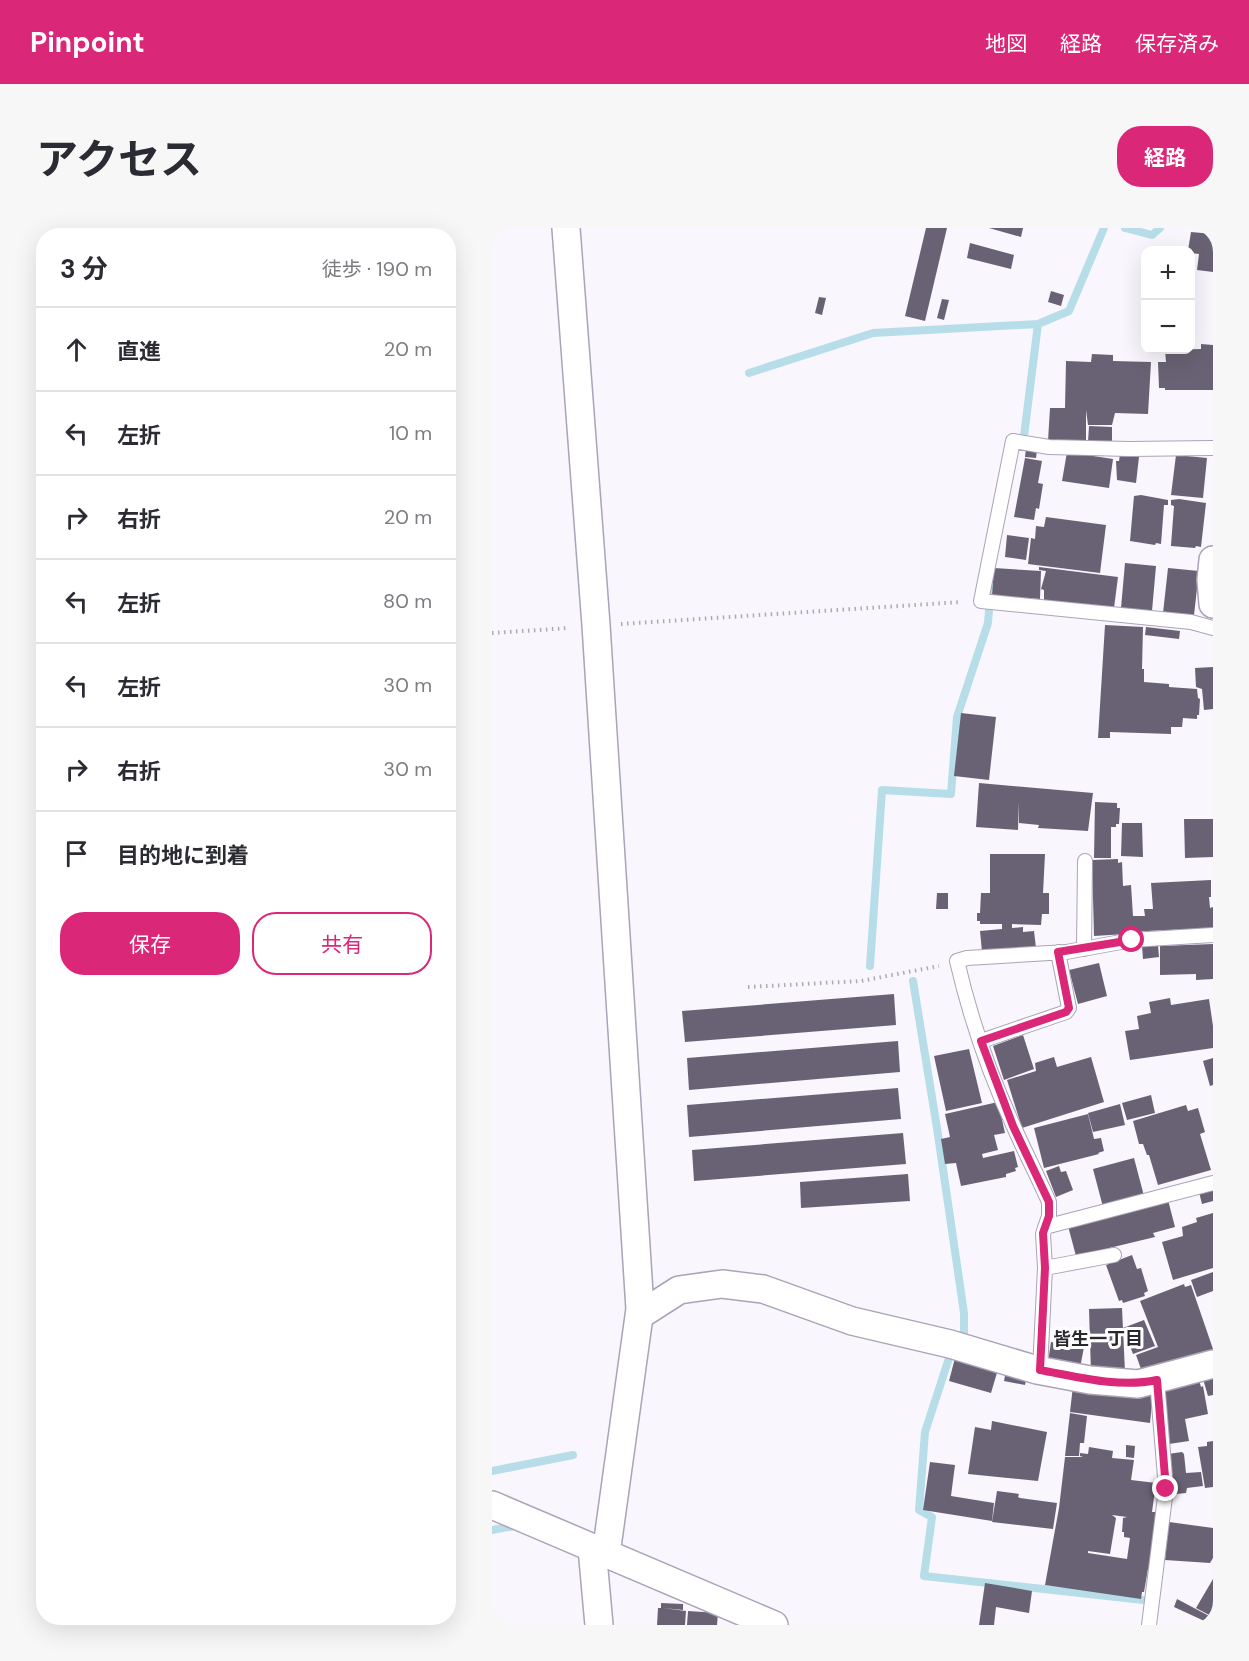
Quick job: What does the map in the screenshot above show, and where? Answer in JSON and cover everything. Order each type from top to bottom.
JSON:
[{"type":"street","points":[[566,228],[596,626],[640,1315],[599,1551],[599,1625]]},
{"type":"street","points":[[1213,560],[1211,580],[1213,604]]},
{"type":"street","points":[[640,1315],[679,1290],[722,1284],[763,1289],[852,1322],[950,1344],[1040,1370],[1090,1380],[1138,1384],[1213,1364]]},
{"type":"street","points":[[492,1505],[774,1625]]},
{"type":"lane","points":[[1213,448],[1049,447],[1013,441],[981,601],[1191,622],[1213,628]]},
{"type":"lane","points":[[1084,949],[1085,861]]},
{"type":"lane","points":[[1040,1370],[1045,1268],[1043,1233],[1049,1216],[1049,1202],[1013,1126],[964,991],[957,961],[968,958],[1084,949],[1132,940],[1213,935]]},
{"type":"lane","points":[[981,1041],[1066,1012],[1069,1008],[1058,952]]},
{"type":"lane","points":[[1045,1227],[1213,1183]]},
{"type":"lane","points":[[1045,1268],[1114,1255]]},
{"type":"lane","points":[[1149,1625],[1166,1489],[1157,1380]]},
{"type":"path","points":[[492,633],[981,601]]},
{"type":"path","points":[[748,987],[861,981],[900,975],[957,961]]},
{"type":"building","points":[[926,228],[947,228],[925,321],[905,316]]},
{"type":"building","points":[[989,228],[1023,228],[1021,237]]},
{"type":"building","points":[[1191,232],[1213,234],[1213,272],[1197,270],[1199,254],[1195,254],[1195,246],[1189,246]]},
{"type":"building","points":[[970,243],[1014,255],[1011,269],[967,258]]},
{"type":"building","points":[[1051,291],[1064,295],[1061,306],[1048,302]]},
{"type":"building","points":[[819,297],[826,298],[822,315],[815,313]]},
{"type":"building","points":[[942,299],[949,300],[944,320],[937,318]]},
{"type":"building","points":[[1201,344],[1213,345],[1213,390],[1159,388],[1158,362],[1166,362],[1165,354],[1195,354],[1195,349],[1201,349]]},
{"type":"building","points":[[1092,354],[1113,355],[1113,361],[1151,362],[1148,414],[1115,413],[1112,425],[1088,425],[1086,410],[1086,441],[1048,441],[1050,408],[1065,408],[1066,361],[1091,362]]},
{"type":"building","points":[[1089,426],[1112,427],[1112,443],[1088,442]]},
{"type":"building","points":[[1026,448],[1037,450],[1036,458],[1025,457]]},
{"type":"building","points":[[1067,452],[1113,459],[1109,488],[1062,481]]},
{"type":"building","points":[[1120,454],[1139,457],[1136,483],[1117,480],[1116,461],[1119,461]]},
{"type":"building","points":[[1176,455],[1207,458],[1203,498],[1171,495]]},
{"type":"building","points":[[1025,458],[1042,461],[1038,483],[1043,484],[1039,509],[1036,508],[1034,520],[1014,517]]},
{"type":"building","points":[[1141,495],[1168,500],[1168,505],[1164,505],[1161,544],[1130,541],[1134,496]]},
{"type":"building","points":[[1171,500],[1206,503],[1201,547],[1171,546],[1174,506],[1171,505]]},
{"type":"building","points":[[1046,517],[1106,525],[1100,573],[1028,564],[1031,538],[1035,539],[1036,526],[1044,527]]},
{"type":"building","points":[[1007,535],[1029,538],[1026,560],[1005,557]]},
{"type":"building","points":[[1125,563],[1156,566],[1152,611],[1121,608]]},
{"type":"building","points":[[1039,567],[1118,577],[1114,608],[1044,600],[1044,590],[1041,589],[1046,571],[1039,570]]},
{"type":"building","points":[[994,568],[1041,571],[1040,599],[992,596]]},
{"type":"building","points":[[1168,568],[1199,571],[1194,615],[1163,613]]},
{"type":"building","points":[[1105,625],[1143,627],[1144,682],[1197,689],[1200,699],[1197,719],[1183,718],[1182,727],[1171,727],[1171,734],[1110,732],[1110,738],[1098,738]]},
{"type":"building","points":[[1146,627],[1180,631],[1179,639],[1145,635]]},
{"type":"building","points":[[1213,667],[1213,709],[1204,710],[1202,689],[1196,687],[1195,668]]},
{"type":"building","points":[[961,713],[996,717],[989,780],[954,776]]},
{"type":"building","points":[[979,783],[1093,793],[1088,831],[1038,828],[1039,825],[1019,823],[1019,802],[1018,830],[976,827]]},
{"type":"building","points":[[1095,802],[1117,803],[1117,808],[1120,808],[1119,824],[1111,827],[1111,858],[1094,858]]},
{"type":"building","points":[[1184,819],[1213,819],[1213,857],[1185,858]]},
{"type":"building","points":[[1122,823],[1142,823],[1143,857],[1121,856]]},
{"type":"building","points":[[990,854],[1045,854],[1043,893],[1049,893],[1049,914],[1042,914],[1041,925],[1012,924],[1012,928],[1023,927],[1023,932],[1034,931],[1036,948],[982,952],[980,931],[1002,929],[1002,924],[980,924],[980,921],[977,921],[977,913],[980,913],[981,893],[990,893]]},
{"type":"building","points":[[1118,859],[1118,863],[1122,862],[1123,886],[1131,885],[1133,916],[1145,916],[1144,909],[1153,909],[1151,883],[1211,880],[1211,897],[1209,897],[1210,908],[1213,907],[1213,928],[1126,932],[1126,934],[1094,936],[1092,860]]},
{"type":"building","points":[[937,893],[948,893],[948,909],[936,909]]},
{"type":"building","points":[[1213,944],[1213,979],[1196,980],[1196,974],[1160,975],[1160,946]]},
{"type":"building","points":[[1158,945],[1159,957],[1143,959],[1142,946]]},
{"type":"building","points":[[1099,963],[1107,996],[1078,1004],[1069,970]]},
{"type":"building","points":[[894,994],[896,1025],[685,1042],[682,1011]]},
{"type":"building","points":[[1170,998],[1171,1005],[1209,999],[1213,1048],[1130,1060],[1125,1031],[1139,1029],[1137,1016],[1151,1013],[1149,1002]]},
{"type":"building","points":[[1023,1035],[1034,1069],[1004,1080],[993,1046]]},
{"type":"building","points":[[898,1041],[900,1072],[689,1090],[687,1058]]},
{"type":"building","points":[[969,1049],[982,1103],[946,1111],[934,1056]]},
{"type":"building","points":[[1054,1057],[1057,1067],[1091,1057],[1104,1102],[1022,1128],[1007,1080],[1036,1071],[1035,1063]]},
{"type":"building","points":[[1213,1058],[1213,1085],[1210,1086],[1203,1061]]},
{"type":"building","points":[[898,1088],[901,1119],[689,1137],[687,1105]]},
{"type":"building","points":[[1151,1095],[1155,1113],[1127,1120],[1122,1103]]},
{"type":"building","points":[[998,1102],[1005,1133],[994,1135],[998,1150],[982,1154],[983,1158],[1014,1151],[1018,1167],[1015,1168],[1016,1171],[1006,1174],[1006,1177],[961,1186],[956,1163],[945,1164],[941,1139],[950,1137],[945,1114]]},
{"type":"building","points":[[1120,1104],[1125,1125],[1093,1132],[1088,1113]]},
{"type":"building","points":[[1186,1105],[1188,1111],[1198,1108],[1205,1132],[1200,1134],[1211,1170],[1158,1185],[1149,1155],[1143,1144],[1139,1144],[1133,1121]]},
{"type":"building","points":[[1088,1114],[1094,1139],[1101,1138],[1104,1151],[1044,1168],[1034,1128]]},
{"type":"building","points":[[903,1133],[906,1164],[694,1181],[692,1150]]},
{"type":"building","points":[[1134,1158],[1144,1196],[1103,1207],[1093,1169]]},
{"type":"building","points":[[1059,1166],[1061,1172],[1066,1171],[1073,1190],[1056,1197],[1046,1171]]},
{"type":"building","points":[[908,1174],[910,1201],[801,1208],[800,1182]]},
{"type":"building","points":[[1213,1188],[1213,1201],[1202,1204],[1199,1192]]},
{"type":"building","points":[[1168,1200],[1175,1227],[1153,1233],[1155,1237],[1076,1256],[1068,1226]]},
{"type":"building","points":[[1213,1213],[1213,1268],[1173,1280],[1162,1242],[1183,1236],[1182,1227],[1197,1222],[1196,1218]]},
{"type":"building","points":[[1132,1255],[1137,1269],[1141,1268],[1148,1291],[1144,1293],[1145,1296],[1123,1303],[1122,1300],[1119,1301],[1106,1265]]},
{"type":"building","points":[[1213,1272],[1213,1291],[1197,1297],[1191,1280]]},
{"type":"building","points":[[1184,1284],[1185,1287],[1191,1285],[1213,1349],[1139,1377],[1138,1369],[1141,1369],[1136,1355],[1158,1347],[1140,1301]]},
{"type":"building","points":[[1122,1308],[1125,1372],[1091,1373],[1089,1309]]},
{"type":"building","points":[[1144,1320],[1155,1346],[1133,1354],[1123,1328]]},
{"type":"building","points":[[1057,1339],[1067,1340],[1066,1344],[1084,1347],[1080,1368],[1048,1362],[1051,1342],[1057,1343]]},
{"type":"building","points":[[956,1354],[999,1366],[991,1393],[949,1381]]},
{"type":"building","points":[[1006,1370],[1027,1375],[1025,1385],[1004,1381]]},
{"type":"building","points":[[1213,1376],[1213,1395],[1208,1396],[1203,1379]]},
{"type":"building","points":[[1199,1380],[1201,1387],[1203,1386],[1208,1414],[1185,1419],[1189,1441],[1169,1444],[1164,1389]]},
{"type":"building","points":[[1073,1386],[1153,1394],[1150,1423],[1070,1412]]},
{"type":"building","points":[[1070,1413],[1087,1416],[1084,1443],[1080,1443],[1079,1456],[1065,1456]]},
{"type":"building","points":[[992,1421],[1047,1432],[1038,1481],[968,1474],[975,1427],[991,1430]]},
{"type":"building","points":[[1213,1441],[1213,1487],[1205,1488],[1198,1447],[1207,1446],[1207,1442]]},
{"type":"building","points":[[1126,1445],[1135,1446],[1134,1458],[1126,1457]]},
{"type":"building","points":[[1089,1447],[1113,1451],[1112,1458],[1134,1460],[1131,1480],[1156,1483],[1152,1512],[1156,1512],[1151,1569],[1148,1569],[1141,1599],[1045,1585],[1059,1508],[1065,1457],[1083,1457],[1080,1453],[1088,1454]],"holes":[[[1112,1515],[1127,1517],[1123,1518],[1122,1532],[1124,1532],[1124,1537],[1130,1538],[1127,1559],[1088,1553],[1088,1551],[1110,1554],[1116,1518]]]},
{"type":"building","points":[[1182,1452],[1186,1473],[1201,1472],[1203,1486],[1187,1488],[1186,1493],[1176,1494],[1176,1491],[1172,1492],[1168,1454]]},
{"type":"building","points":[[930,1462],[955,1465],[951,1496],[994,1503],[992,1521],[923,1510]]},
{"type":"building","points":[[997,1491],[1019,1494],[1020,1498],[1057,1503],[1053,1529],[992,1522]]},
{"type":"building","points":[[1169,1522],[1213,1528],[1213,1558],[1210,1563],[1165,1560]]},
{"type":"building","points":[[1213,1579],[1213,1617],[1196,1608]]},
{"type":"building","points":[[985,1583],[1032,1591],[1029,1613],[996,1607],[994,1625],[979,1625]]},
{"type":"building","points":[[1177,1599],[1213,1618],[1213,1625],[1174,1607]]},
{"type":"building","points":[[661,1603],[683,1604],[683,1610],[663,1608],[686,1611],[685,1625],[657,1625],[658,1608],[661,1608]]},
{"type":"building","points":[[688,1611],[718,1613],[717,1625],[687,1625]]},
{"type":"waterway","points":[[749,373],[873,333],[1038,324],[1069,311],[1104,228]]},
{"type":"waterway","points":[[1125,228],[1152,235],[1160,228]]},
{"type":"waterway","points":[[1024,436],[1038,324]]},
{"type":"waterway","points":[[870,966],[882,790],[951,794],[957,717],[988,623],[992,571]]},
{"type":"waterway","points":[[913,981],[964,1313],[964,1340]]},
{"type":"waterway","points":[[946,1352],[951,1352],[925,1432],[919,1510],[932,1517],[924,1576],[1143,1600]]},
{"type":"waterway","points":[[492,1471],[573,1455]]},
{"type":"waterway","points":[[492,1530],[520,1525]]},
{"type":"district","name":"皆生一丁目","points":[[1098,1339]]},
{"type":"route","points":[[1132,940],[1058,952],[1069,1008],[1066,1012],[981,1041],[1013,1126],[1049,1202],[1049,1216],[1043,1233],[1045,1268],[1040,1370],[1090,1380],[1138,1384],[1157,1380],[1166,1489]]}]
